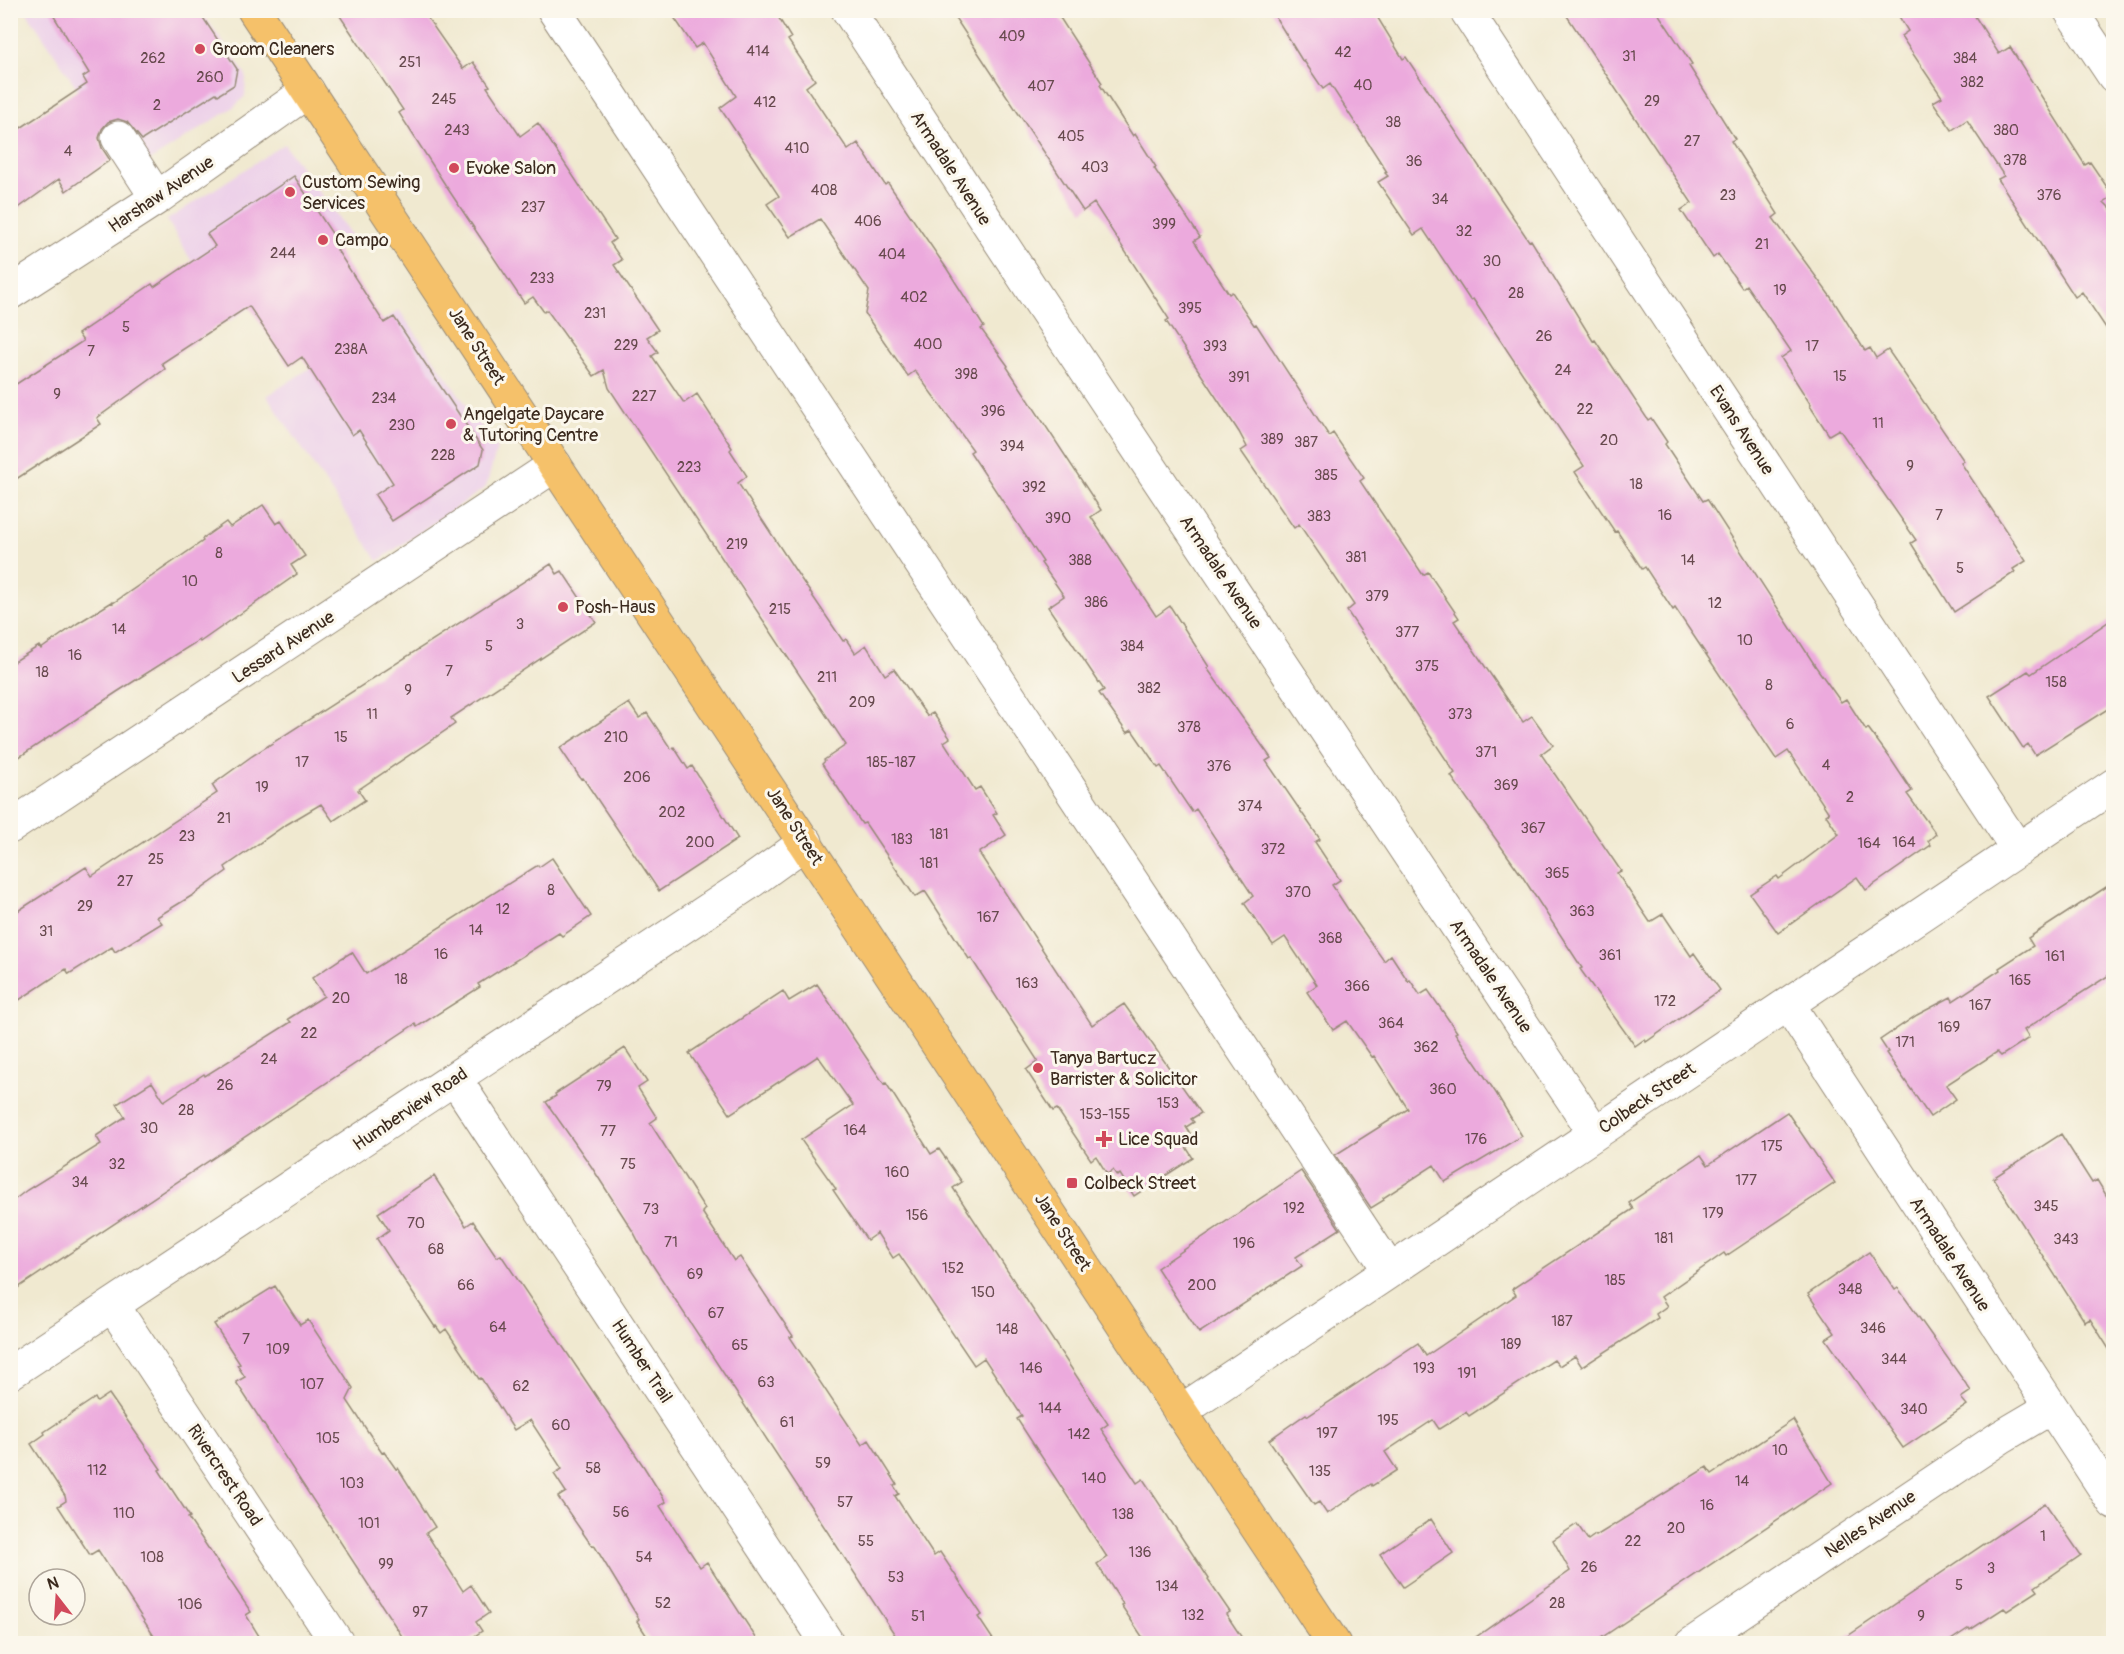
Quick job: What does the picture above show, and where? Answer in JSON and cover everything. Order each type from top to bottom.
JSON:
[{"type":"main road","name":"Jane Street","points":[[254,10],[1334,1644]]},
{"type":"street","points":[[554,10],[1390,1271]]},
{"type":"street","name":"Armadale Avenue","points":[[848,10],[1040,302],[1595,1133]]},
{"type":"street","name":"Evans Avenue","points":[[1466,10],[2018,850]]},
{"type":"street","points":[[2070,10],[2114,76]]},
{"type":"street","name":"Harshaw Avenue","points":[[10,293],[157,198],[308,91]]},
{"type":"street","points":[[118,138],[157,198]]},
{"type":"street","name":"Lessard Avenue","points":[[10,827],[555,465]]},
{"type":"street","name":"Colbeck Street","points":[[1180,1412],[2114,785]]},
{"type":"street","name":"Humberview Road","points":[[10,1373],[746,885],[806,842]]},
{"type":"street","name":"Armadale Avenue","points":[[1788,1004],[2114,1503]]},
{"type":"street","name":"Humber Trail","points":[[455,1079],[828,1644]]},
{"type":"street","name":"Rivercrest Road","points":[[113,1306],[338,1644]]},
{"type":"street","name":"Nelles Avenue","points":[[1692,1644],[2001,1437],[2050,1408]]},
{"type":"shaded area","points":[[26,11],[201,11],[246,75],[245,96],[234,107],[143,165],[134,174]]},
{"type":"shaded area","points":[[284,144],[354,239],[228,322],[167,220]]},
{"type":"shaded area","points":[[399,310],[497,448],[486,487],[378,561],[267,396]]},
{"type":"building","points":[[50,10],[198,10],[237,69],[234,85],[218,95],[216,93],[142,140],[127,122],[118,119],[108,122],[99,138],[110,160],[66,191],[59,179],[10,214],[10,135],[87,84],[83,77],[89,73]]},
{"type":"building","points":[[336,10],[422,10],[463,69],[473,62],[520,136],[538,123],[615,239],[610,243],[622,260],[614,265],[658,330],[647,337],[658,352],[652,356],[684,403],[697,394],[747,476],[738,483],[843,641],[846,639],[855,653],[866,645],[885,675],[894,669],[927,716],[933,713],[950,738],[944,742],[975,790],[980,787],[997,813],[993,815],[1006,835],[979,853],[1092,1025],[1124,1004],[1201,1113],[1191,1119],[1194,1122],[1186,1127],[1195,1141],[1186,1147],[1193,1158],[1134,1196],[1120,1174],[1117,1176],[1113,1170],[1107,1174],[1096,1156],[1091,1160],[1057,1109],[1053,1111],[1026,1070],[1038,1061],[971,958],[969,959],[925,891],[915,897],[822,764],[824,760],[846,745],[609,388],[604,370],[594,376],[547,310],[544,312],[533,297],[524,303],[399,113],[403,110]]},
{"type":"building","points":[[669,10],[774,10],[791,38],[788,40],[815,80],[806,87],[848,150],[858,143],[885,185],[888,183],[947,269],[984,327],[981,329],[1008,366],[1101,510],[1091,517],[1156,616],[1170,606],[1209,667],[1207,668],[1271,758],[1266,761],[1320,839],[1315,842],[1340,880],[1332,885],[1355,920],[1384,961],[1391,955],[1420,995],[1428,990],[1522,1136],[1445,1182],[1434,1165],[1371,1208],[1335,1155],[1408,1109],[1374,1056],[1372,1057],[1347,1021],[1333,1030],[1307,992],[1317,985],[1285,937],[1273,945],[1244,903],[1253,896],[1196,809],[1192,812],[1161,766],[1158,768],[1132,730],[1127,733],[1099,693],[1104,690],[1048,607],[1064,596],[970,452],[973,450],[915,371],[908,376],[865,314],[869,291],[820,219],[790,237],[767,204],[779,196],[720,108],[736,96],[703,43],[695,48]]},
{"type":"building","points":[[950,10],[1055,10],[1102,83],[1100,85],[1133,136],[1135,134],[1156,167],[1154,168],[1200,237],[1194,241],[1229,294],[1232,292],[1254,325],[1256,324],[1329,436],[1333,433],[1364,478],[1360,481],[1423,575],[1428,572],[1459,618],[1454,621],[1523,722],[1532,716],[1553,745],[1541,754],[1621,871],[1617,873],[1650,922],[1663,914],[1691,956],[1694,953],[1720,990],[1646,1042],[1645,1039],[1635,1046],[1580,969],[1582,968],[1522,876],[1451,776],[1455,773],[1347,611],[1354,605],[1299,524],[1294,528],[1241,451],[1247,447],[1239,432],[1166,321],[1169,319],[1094,203],[1083,211]]},
{"type":"building","points":[[1271,10],[1373,10],[1403,59],[1406,57],[1529,241],[1531,240],[1593,341],[1595,340],[1648,420],[1651,418],[1667,442],[1665,444],[1703,501],[1707,499],[1816,667],[1841,702],[1846,699],[1866,730],[1868,728],[1890,758],[1912,791],[1907,794],[1936,834],[1928,841],[1931,845],[1866,890],[1857,877],[1778,933],[1750,894],[1777,876],[1779,879],[1839,834],[1826,815],[1829,813],[1788,751],[1776,759],[1675,608],[1673,610],[1645,567],[1642,569],[1617,531],[1615,532],[1575,472],[1584,466],[1473,299],[1470,300],[1423,229],[1414,235],[1378,182],[1388,176],[1385,173],[1387,172],[1330,84],[1323,89],[1303,62]]},
{"type":"building","points":[[1563,10],[1656,10],[1692,64],[1689,66],[1735,139],[1731,141],[1778,214],[1773,218],[1833,300],[1865,351],[1870,348],[1876,358],[1888,350],[1964,461],[1961,463],[2026,561],[2013,569],[2015,572],[1954,612],[1911,543],[1916,540],[1839,429],[1829,435],[1810,406],[1781,358],[1791,351],[1746,285],[1742,288],[1718,254],[1713,258],[1681,210],[1692,203]]},
{"type":"building","points":[[1895,10],[1971,10],[1999,54],[2010,47],[2085,165],[2090,162],[2113,196],[2104,202],[2114,212],[2114,340],[2082,292],[2075,297],[1998,179],[2004,176],[1967,120],[1952,130],[1933,102],[1942,97],[1901,36],[1908,31]]},
{"type":"building","points":[[294,176],[341,247],[337,250],[384,323],[394,317],[483,450],[480,464],[392,521],[375,495],[393,483],[359,430],[352,435],[302,357],[289,366],[249,306],[162,363],[165,369],[97,418],[101,424],[10,483],[10,388],[83,341],[78,334],[152,284],[154,287],[215,246],[207,234]]},
{"type":"building","points":[[263,505],[276,524],[281,521],[305,556],[291,565],[297,574],[200,642],[199,640],[117,692],[10,763],[10,664],[39,646],[41,649],[78,623],[113,603],[203,541],[202,539],[226,522],[230,527]]},
{"type":"building","points":[[551,564],[557,574],[562,571],[596,622],[451,718],[455,724],[358,790],[365,800],[333,821],[321,804],[284,826],[225,867],[227,871],[157,917],[162,923],[115,952],[112,947],[69,974],[66,969],[10,1006],[10,916],[86,867],[92,876],[217,793],[212,785],[252,756]]},
{"type":"building","points":[[2114,618],[2114,705],[2035,755],[2028,744],[2023,748],[1989,696],[2028,671],[2031,674]]},
{"type":"building","points":[[629,703],[639,718],[647,713],[671,749],[674,747],[688,769],[692,766],[738,839],[659,891],[583,778],[581,779],[560,748]]},
{"type":"building","points":[[552,858],[591,916],[562,936],[559,933],[478,984],[480,987],[417,1027],[415,1024],[10,1293],[10,1203],[101,1144],[96,1136],[125,1117],[117,1104],[152,1082],[164,1101],[291,1022],[288,1019],[324,996],[312,978],[342,958],[352,952],[366,974]]},
{"type":"building","points":[[2114,882],[2114,972],[2024,1030],[2029,1038],[2001,1056],[1997,1052],[1946,1085],[1956,1099],[1930,1117],[1886,1053],[1888,1052],[1880,1040],[1917,1015],[1951,997],[1953,1001],[2000,970],[1999,968],[2033,946],[2028,938]]},
{"type":"building","points":[[817,984],[884,1084],[886,1083],[931,1154],[939,1149],[962,1182],[953,1188],[1108,1424],[1101,1429],[1137,1483],[1143,1479],[1230,1612],[1226,1614],[1246,1644],[1147,1644],[1097,1564],[1107,1557],[1017,1419],[1022,1416],[984,1358],[974,1365],[899,1254],[893,1258],[877,1233],[867,1240],[833,1190],[836,1189],[801,1140],[853,1105],[818,1056],[730,1114],[689,1053],[783,991],[789,1001]]},
{"type":"building","points":[[625,1048],[647,1082],[638,1088],[657,1118],[650,1123],[705,1209],[702,1212],[734,1261],[740,1257],[862,1445],[869,1440],[897,1484],[894,1486],[899,1494],[895,1496],[934,1556],[940,1552],[982,1615],[978,1617],[996,1644],[901,1644],[644,1252],[591,1166],[546,1102]]},
{"type":"building","points":[[1787,1112],[1835,1183],[1726,1256],[1724,1253],[1661,1297],[1667,1306],[1656,1314],[1658,1318],[1582,1367],[1575,1356],[1559,1366],[1554,1360],[1469,1416],[1466,1412],[1439,1429],[1433,1420],[1385,1452],[1397,1470],[1372,1486],[1371,1484],[1327,1514],[1319,1502],[1314,1505],[1269,1440],[1418,1343],[1426,1356],[1516,1295],[1512,1289],[1633,1209],[1629,1203],[1701,1155],[1708,1165]]},
{"type":"building","points":[[2061,1134],[2092,1183],[2097,1180],[2114,1208],[2114,1357],[2090,1319],[2085,1322],[1993,1178]]},
{"type":"building","points":[[1301,1171],[1340,1229],[1296,1257],[1302,1266],[1199,1333],[1157,1268]]},
{"type":"building","points":[[434,1176],[466,1226],[473,1221],[497,1257],[501,1255],[644,1467],[666,1502],[660,1506],[700,1567],[707,1562],[760,1644],[652,1644],[594,1545],[592,1546],[558,1497],[566,1492],[554,1474],[562,1469],[530,1420],[514,1430],[446,1329],[441,1333],[435,1327],[377,1239],[389,1230],[378,1213]]},
{"type":"building","points":[[1869,1252],[1895,1290],[1898,1288],[1971,1391],[1961,1398],[1967,1405],[1903,1448],[1826,1339],[1835,1333],[1808,1294]]},
{"type":"building","points":[[275,1286],[300,1325],[308,1320],[353,1388],[347,1400],[382,1453],[384,1452],[396,1469],[398,1468],[435,1527],[426,1533],[463,1591],[471,1585],[489,1613],[476,1622],[482,1631],[463,1644],[407,1644],[236,1382],[245,1377],[237,1365],[240,1364],[214,1324]]},
{"type":"building","points":[[109,1394],[161,1469],[159,1470],[190,1517],[188,1518],[251,1612],[246,1615],[264,1644],[159,1644],[98,1550],[90,1555],[58,1506],[66,1501],[65,1496],[31,1444],[45,1434],[44,1432],[95,1398],[97,1402]]},
{"type":"building","points":[[1793,1420],[1832,1483],[1592,1644],[1466,1644],[1570,1571],[1553,1540],[1577,1524],[1588,1540],[1596,1536],[1707,1467],[1712,1474]]},
{"type":"building","points":[[2045,1503],[2081,1555],[2035,1587],[2038,1591],[2007,1611],[2004,1608],[1945,1644],[1836,1644]]},
{"type":"building","points":[[1431,1519],[1453,1553],[1403,1587],[1380,1554]]},
{"type":"place","name":"Groom Cleaners","points":[[200,49]]},
{"type":"place","name":"Evoke Salon","points":[[454,168]]},
{"type":"place","name":"Custom Sewing Services","points":[[290,192]]},
{"type":"place","name":"Campo","points":[[323,240]]},
{"type":"place","name":"Angelgate Daycare & Tutoring Centre","points":[[451,424]]},
{"type":"place","name":"Posh-Haus","points":[[563,607]]},
{"type":"place","name":"Tanya Bartucz Barrister & Solicitor","points":[[1038,1068]]},
{"type":"place","name":"Lice Squad","points":[[1104,1139]]},
{"type":"place","name":"Colbeck Street","points":[[1072,1183]]}]
